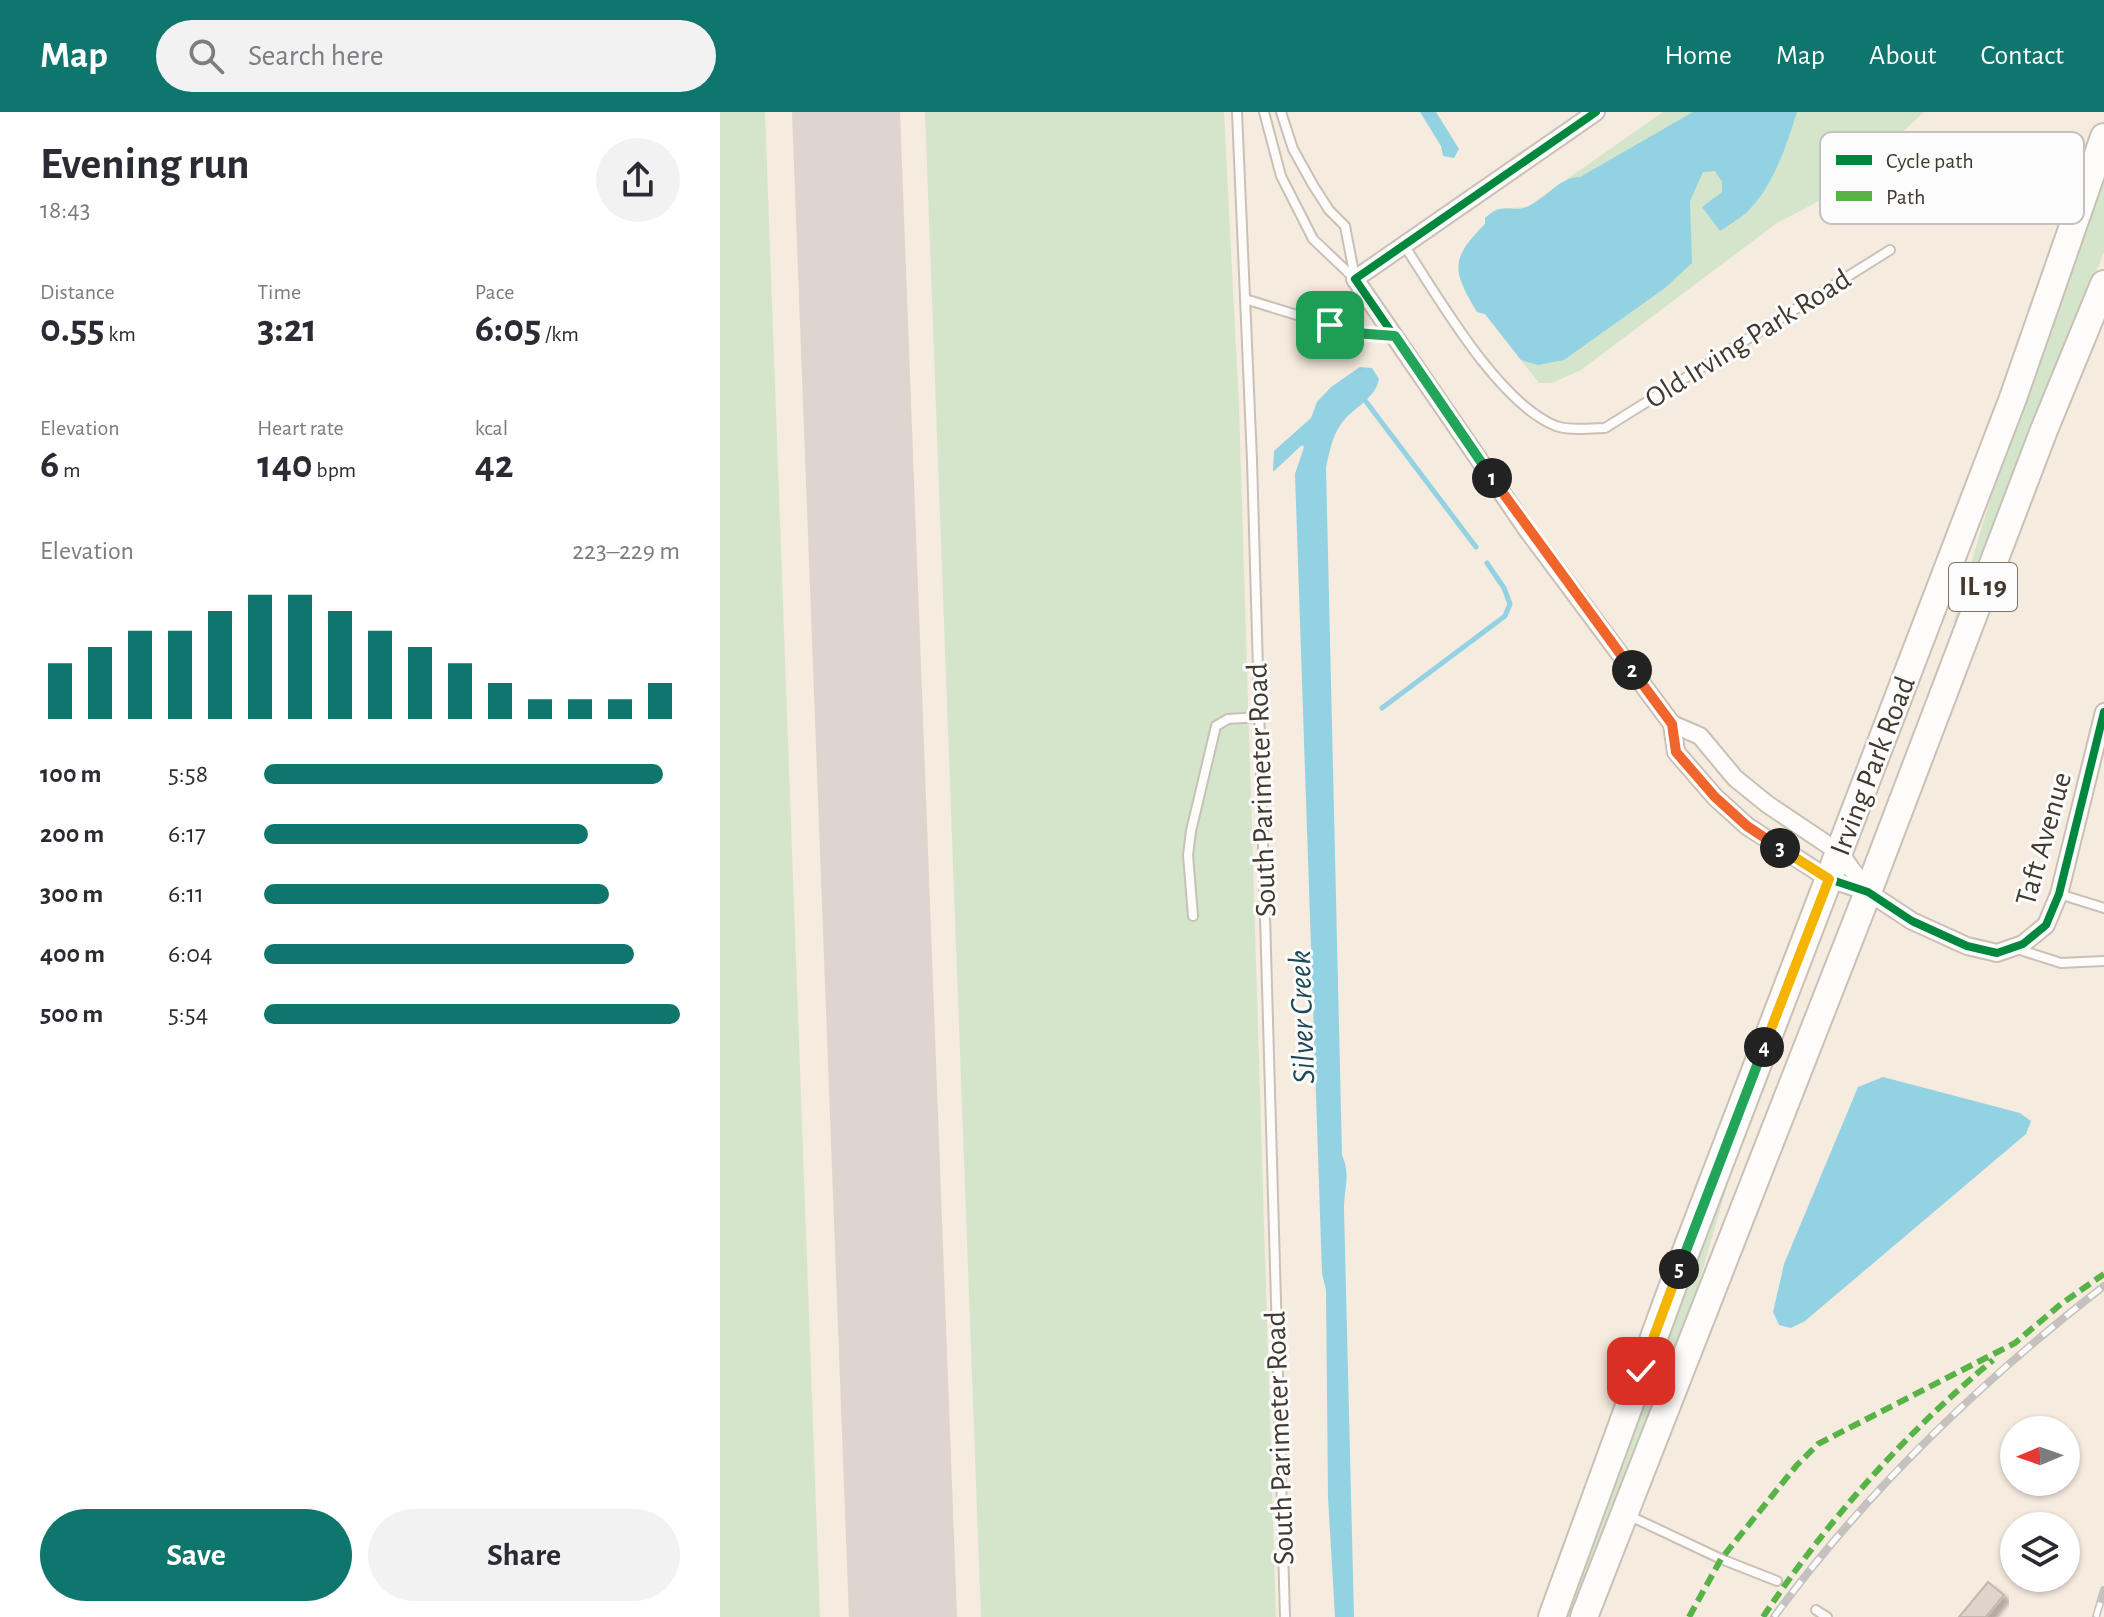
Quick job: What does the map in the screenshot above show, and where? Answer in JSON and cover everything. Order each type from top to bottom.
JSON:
[{"type":"main road","name":"Irving Park Road","points":[[2084,194],[2104,137]]},
{"type":"main road","name":"Irving Park Road","points":[[1552,1617],[1675,1280],[2013,398],[2074,224]]},
{"type":"main road","name":"Irving Park Road","points":[[1584,1617],[1868,892],[1986,578],[2104,284]]},
{"type":"street","points":[[1355,279],[1596,112]]},
{"type":"street","name":"Taft Avenue","points":[[1355,279],[1528,531],[1672,724],[1676,752],[1715,797],[1747,826],[1829,879],[1868,892],[1912,921],[1967,946],[1997,953],[2023,944],[2046,925],[2059,894],[2104,712]]},
{"type":"street","name":"Taft Avenue","points":[[1672,724],[1700,736],[1735,778],[1767,804],[1840,853],[1868,892]]},
{"type":"lane","name":"South Parimeter Road","points":[[1237,112],[1259,717],[1285,1617]]},
{"type":"lane","points":[[1264,112],[1270,144],[1292,201],[1313,239],[1355,279]]},
{"type":"lane","name":"Taft Avenue","points":[[1281,112],[1293,149],[1313,185],[1329,210],[1345,226],[1355,279]]},
{"type":"lane","name":"Old Irving Park Road","points":[[1404,245],[1497,380],[1524,406],[1557,427],[1605,428],[1890,250]]},
{"type":"lane","points":[[1245,299],[1355,333],[1395,336]]},
{"type":"lane","points":[[1193,916],[1188,855],[1216,726],[1228,719],[1259,717]]},
{"type":"lane","points":[[2059,894],[2104,908]]},
{"type":"lane","points":[[2012,948],[2061,963],[2104,961]]},
{"type":"lane","points":[[1626,1514],[1721,1559],[1777,1581]]},
{"type":"lane","points":[[1816,1610],[1827,1617]]},
{"type":"green space","points":[[720,112],[765,112],[820,1617],[720,1617]]},
{"type":"green space","points":[[925,112],[1224,112],[1239,407],[1276,1617],[981,1617]]},
{"type":"green space","points":[[1663,112],[1924,112],[1902,132],[1820,132],[1820,200],[1777,223],[1581,370],[1552,383],[1539,383],[1485,314],[1477,312],[1459,275],[1461,256],[1485,224],[1485,218],[1496,209],[1527,207]]},
{"type":"green space","points":[[2104,171],[2104,252],[1957,624],[1953,623],[2007,444]]},
{"type":"green space","points":[[1723,1185],[1727,1186],[1681,1344],[1573,1617],[1563,1617]]},
{"type":"water","points":[[1420,112],[1436,112],[1459,149],[1454,158],[1443,156],[1441,146]]},
{"type":"water","points":[[1693,112],[1797,112],[1783,152],[1764,191],[1746,213],[1720,231],[1702,207],[1722,192],[1722,182],[1715,171],[1703,172],[1690,201],[1692,263],[1665,288],[1564,360],[1538,365],[1521,360],[1485,314],[1477,312],[1459,275],[1460,256],[1485,224],[1485,218],[1497,210],[1529,206],[1559,184],[1580,177]]},
{"type":"water","points":[[1360,367],[1372,368],[1379,379],[1377,386],[1341,424],[1333,440],[1326,468],[1342,1155],[1347,1176],[1344,1209],[1354,1617],[1335,1617],[1328,1497],[1326,1290],[1322,1273],[1295,474],[1304,447],[1302,445],[1273,472],[1274,451],[1311,418],[1317,402],[1331,387]]},
{"type":"water","points":[[1883,1077],[2020,1113],[2031,1121],[2026,1134],[1805,1321],[1791,1328],[1779,1325],[1773,1312],[1784,1264],[1858,1087]]},
{"type":"building","points":[[1988,1582],[2004,1595],[1986,1617],[1959,1617]]},
{"type":"waterway","points":[[1361,395],[1476,547]]},
{"type":"waterway","points":[[1382,708],[1505,616],[1510,604],[1504,588],[1487,563]]},
{"type":"runway","points":[[846,112],[903,1617]]},
{"type":"railway","points":[[1774,1617],[1847,1525],[1927,1440],[2013,1360],[2104,1286]]},
{"type":"railway","points":[[2096,1617],[2104,1590]]},
{"type":"marked path","points":[[1689,1617],[1721,1559],[1797,1465],[1818,1444],[2015,1343],[2061,1304],[2104,1274]]},
{"type":"marked path","points":[[1763,1617],[1813,1547],[1869,1480],[1929,1418],[1993,1360]]},
{"type":"cycle path","points":[[1596,112],[1355,279],[1528,531],[1672,724],[1676,752],[1715,797],[1747,826],[1829,879],[1868,892],[1912,921],[1967,946],[1997,953],[2023,944],[2046,925],[2059,894],[2104,712]]},
{"type":"route","points":[[1330,325],[1355,333],[1395,336],[1528,531],[1672,724],[1676,752],[1715,797],[1747,826],[1829,879],[1641,1371]]},
{"type":"water label","name":"Silver Creek","points":[[1302,1017]]}]
